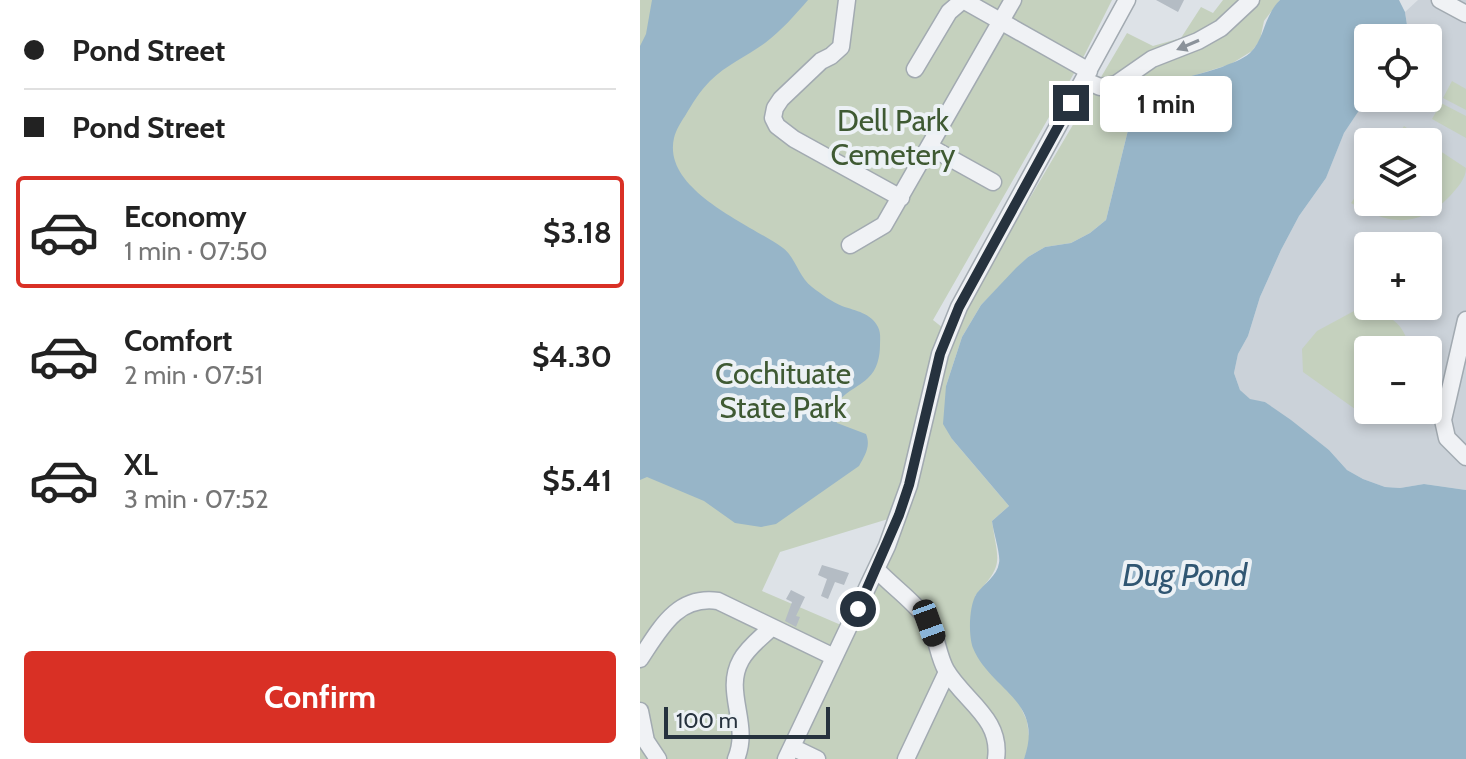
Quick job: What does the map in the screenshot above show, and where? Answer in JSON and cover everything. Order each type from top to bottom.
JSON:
[{"type":"street","points":[[847,0],[841,47],[821,61],[781,99],[773,118],[777,126],[794,139],[901,198]]},
{"type":"street","points":[[915,69],[956,4],[963,0],[1002,20],[1087,75],[1100,87],[1116,84],[1152,59],[1198,41],[1221,28],[1251,0]]},
{"type":"street","points":[[850,245],[884,225],[1013,0]]},
{"type":"street","points":[[1440,0],[1466,14]]},
{"type":"street","points":[[817,759],[789,753],[877,570],[909,485],[940,354],[993,242],[1087,75],[1124,2]]},
{"type":"street","points":[[930,147],[993,182]]},
{"type":"street","points":[[1466,320],[1443,420],[1447,438],[1466,457]]},
{"type":"street","points":[[877,570],[929,623],[947,672],[986,716],[996,741],[996,759]]},
{"type":"street","points":[[640,659],[676,610],[696,601],[718,601],[834,657]]},
{"type":"street","points":[[736,759],[743,732],[735,696],[736,672],[748,650],[772,627]]},
{"type":"street","points":[[906,759],[947,672]]},
{"type":"street","points":[[640,711],[646,741],[658,759]]},
{"type":"shaded area","points":[[1418,0],[1466,0],[1466,490],[1424,484],[1385,487],[1363,479],[1347,470],[1329,450],[1265,402],[1250,400],[1240,390],[1234,373],[1238,354],[1281,250],[1299,216],[1326,178],[1344,133],[1358,112],[1442,112],[1442,24],[1407,24],[1405,12]]},
{"type":"green space","name":"Dell Park Cemetery","points":[[640,0],[1112,0],[1085,54],[933,320],[948,332],[1006,220],[1014,225],[1127,33],[1153,46],[1181,38],[1201,7],[1213,13],[1223,0],[1280,0],[1264,21],[1260,40],[1252,51],[1231,64],[1170,83],[1130,122],[1106,220],[1071,243],[1045,247],[1028,257],[981,305],[962,337],[946,386],[952,439],[1009,506],[992,521],[997,562],[991,576],[975,596],[980,660],[1017,699],[1027,721],[1030,743],[1024,759],[640,759]],"holes":[[[898,516],[848,628],[762,591],[780,552]]]},
{"type":"green space","points":[[1452,81],[1466,89],[1466,110],[1443,98]]},
{"type":"green space","points":[[1442,104],[1466,116],[1466,138],[1432,119],[1436,112],[1442,112]]},
{"type":"green space","points":[[1442,152],[1466,168],[1461,183],[1442,203]]},
{"type":"green space","points":[[1378,216],[1421,216],[1414,219]]},
{"type":"green space","points":[[1354,311],[1354,320],[1393,320],[1405,336],[1354,336],[1354,408],[1303,372],[1302,349],[1317,331]]},
{"type":"water","name":"Cochituate State Park","points":[[652,0],[808,0],[771,38],[710,81],[690,107],[674,138],[674,157],[681,174],[695,189],[712,204],[783,248],[812,287],[838,304],[867,316],[875,322],[880,332],[874,371],[843,396],[836,407],[837,423],[866,434],[868,446],[859,466],[776,524],[761,527],[735,523],[704,501],[647,477],[640,480],[640,46],[646,34]]},
{"type":"water","name":"Dug Pond","points":[[1280,0],[1399,0],[1407,24],[1354,24],[1354,112],[1358,112],[1344,133],[1326,178],[1299,216],[1281,250],[1238,354],[1234,373],[1240,390],[1250,399],[1265,402],[1291,420],[1329,450],[1347,470],[1363,479],[1385,487],[1424,484],[1466,490],[1466,759],[1024,759],[1029,739],[1022,709],[981,663],[970,635],[974,598],[993,576],[999,563],[992,521],[1009,506],[943,424],[946,386],[962,337],[981,305],[1028,257],[1045,247],[1071,243],[1106,220],[1130,122],[1148,98],[1180,79],[1222,67],[1247,55],[1259,41]]},
{"type":"building","points":[[1156,0],[1184,0],[1178,12]]},
{"type":"building","points":[[822,565],[849,573],[844,585],[835,582],[828,599],[821,596],[827,579],[818,575]]},
{"type":"building","points":[[791,590],[805,597],[796,616],[800,617],[796,627],[785,621],[792,602],[786,599]]},
{"type":"route","points":[[858,609],[899,515],[940,354],[959,307],[1071,103]]}]
